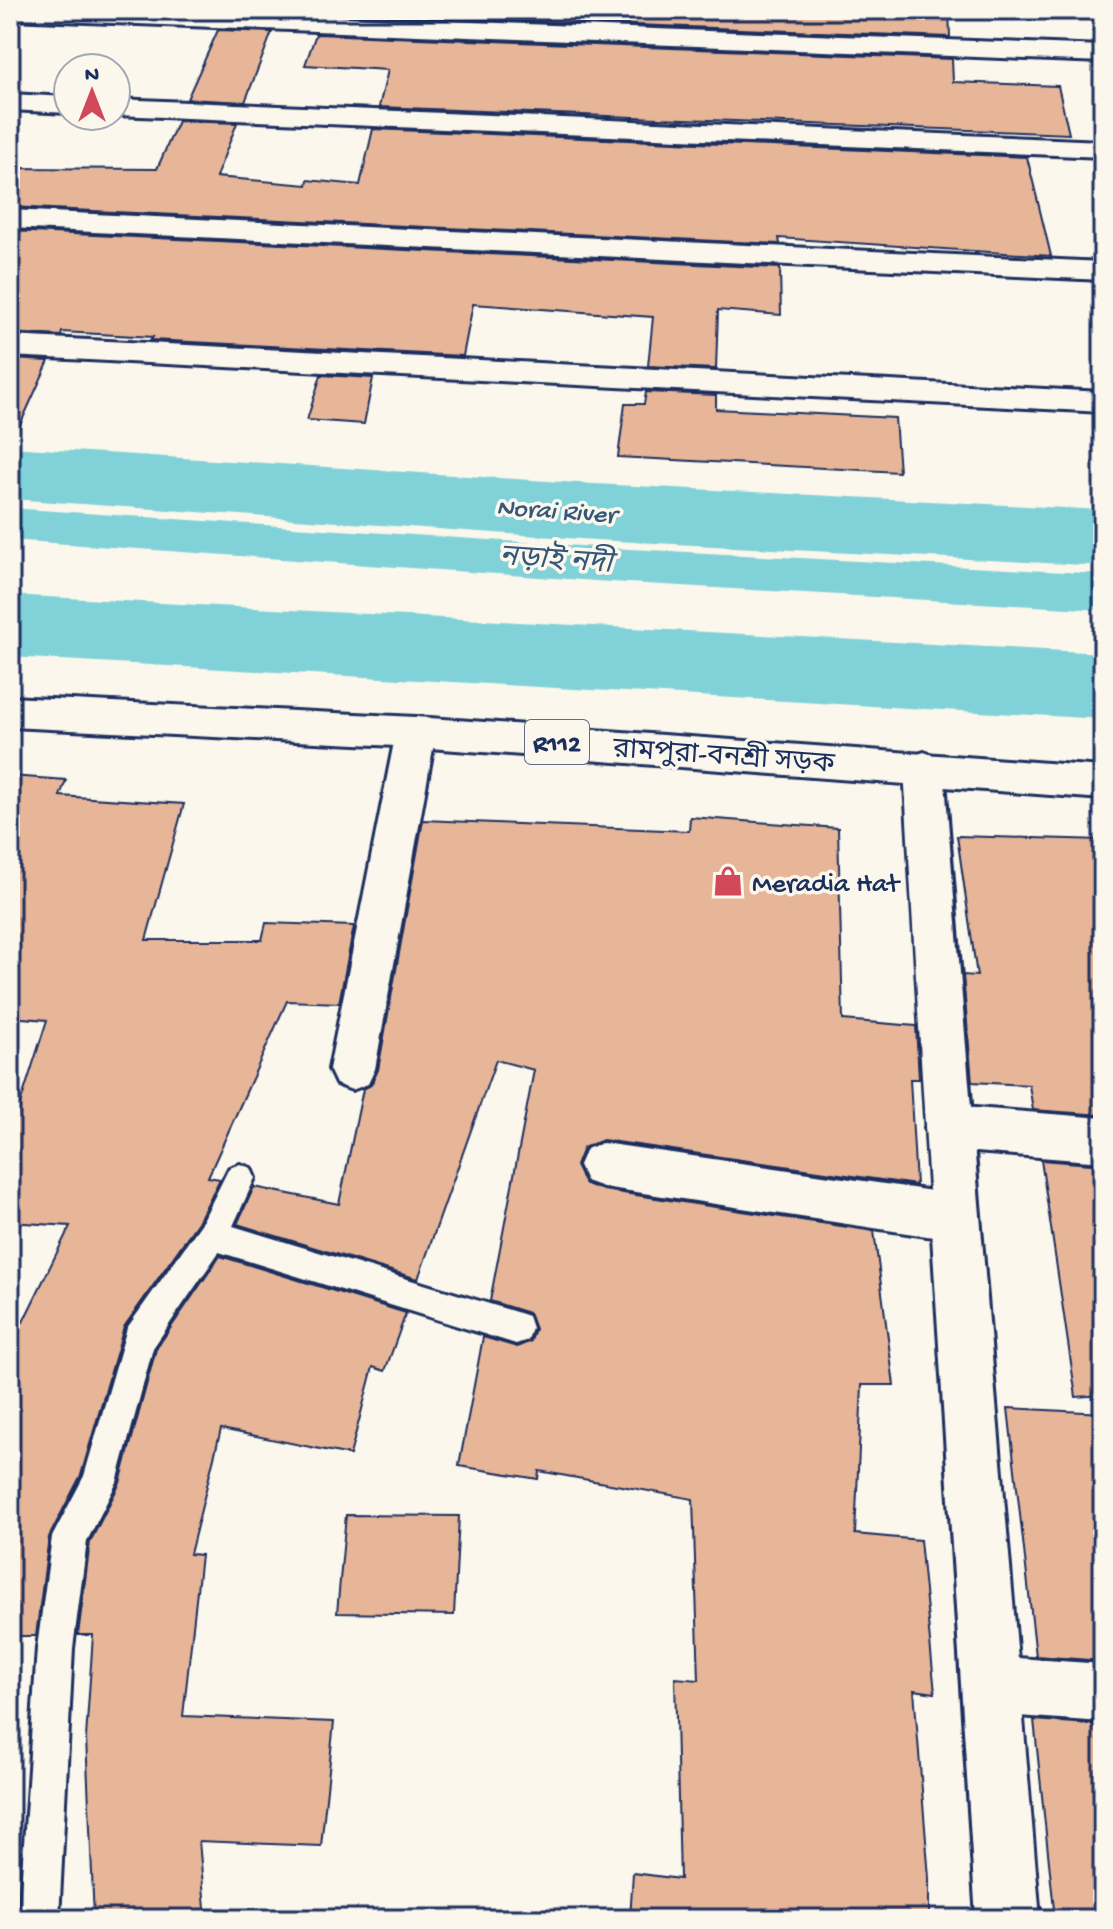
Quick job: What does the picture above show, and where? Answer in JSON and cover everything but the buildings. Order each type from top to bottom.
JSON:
[{"type":"street","points":[[10,12],[1103,54]]},
{"type":"street","points":[[10,102],[52,104]]},
{"type":"street","points":[[132,108],[1103,149]]},
{"type":"street","points":[[10,219],[1103,271]]},
{"type":"street","points":[[10,346],[1103,402]]},
{"type":"street","name":"রামপুরা-বনশ্রী সড়ক","points":[[10,712],[416,732],[1103,783]]},
{"type":"street","points":[[352,1069],[416,732]]},
{"type":"street","points":[[924,768],[953,1217],[1008,1919]]},
{"type":"street","points":[[949,1128],[1103,1140]]},
{"type":"street","points":[[603,1165],[953,1217]]},
{"type":"street","points":[[991,1685],[1103,1693]]},
{"type":"lane","points":[[39,1919],[55,1648],[70,1537],[100,1482],[139,1340],[212,1235],[240,1178]]},
{"type":"lane","points":[[212,1235],[516,1328]]},
{"type":"waterway","name":"Norai River","points":[[10,473],[595,512],[1103,538]]},
{"type":"waterway","name":"নড়াই নদী","points":[[10,524],[611,565],[1103,592]]},
{"type":"waterway","name":"Norai River","points":[[10,626],[1103,686]]},
{"type":"place","name":"Meradia Hat","points":[[728,881]]}]
